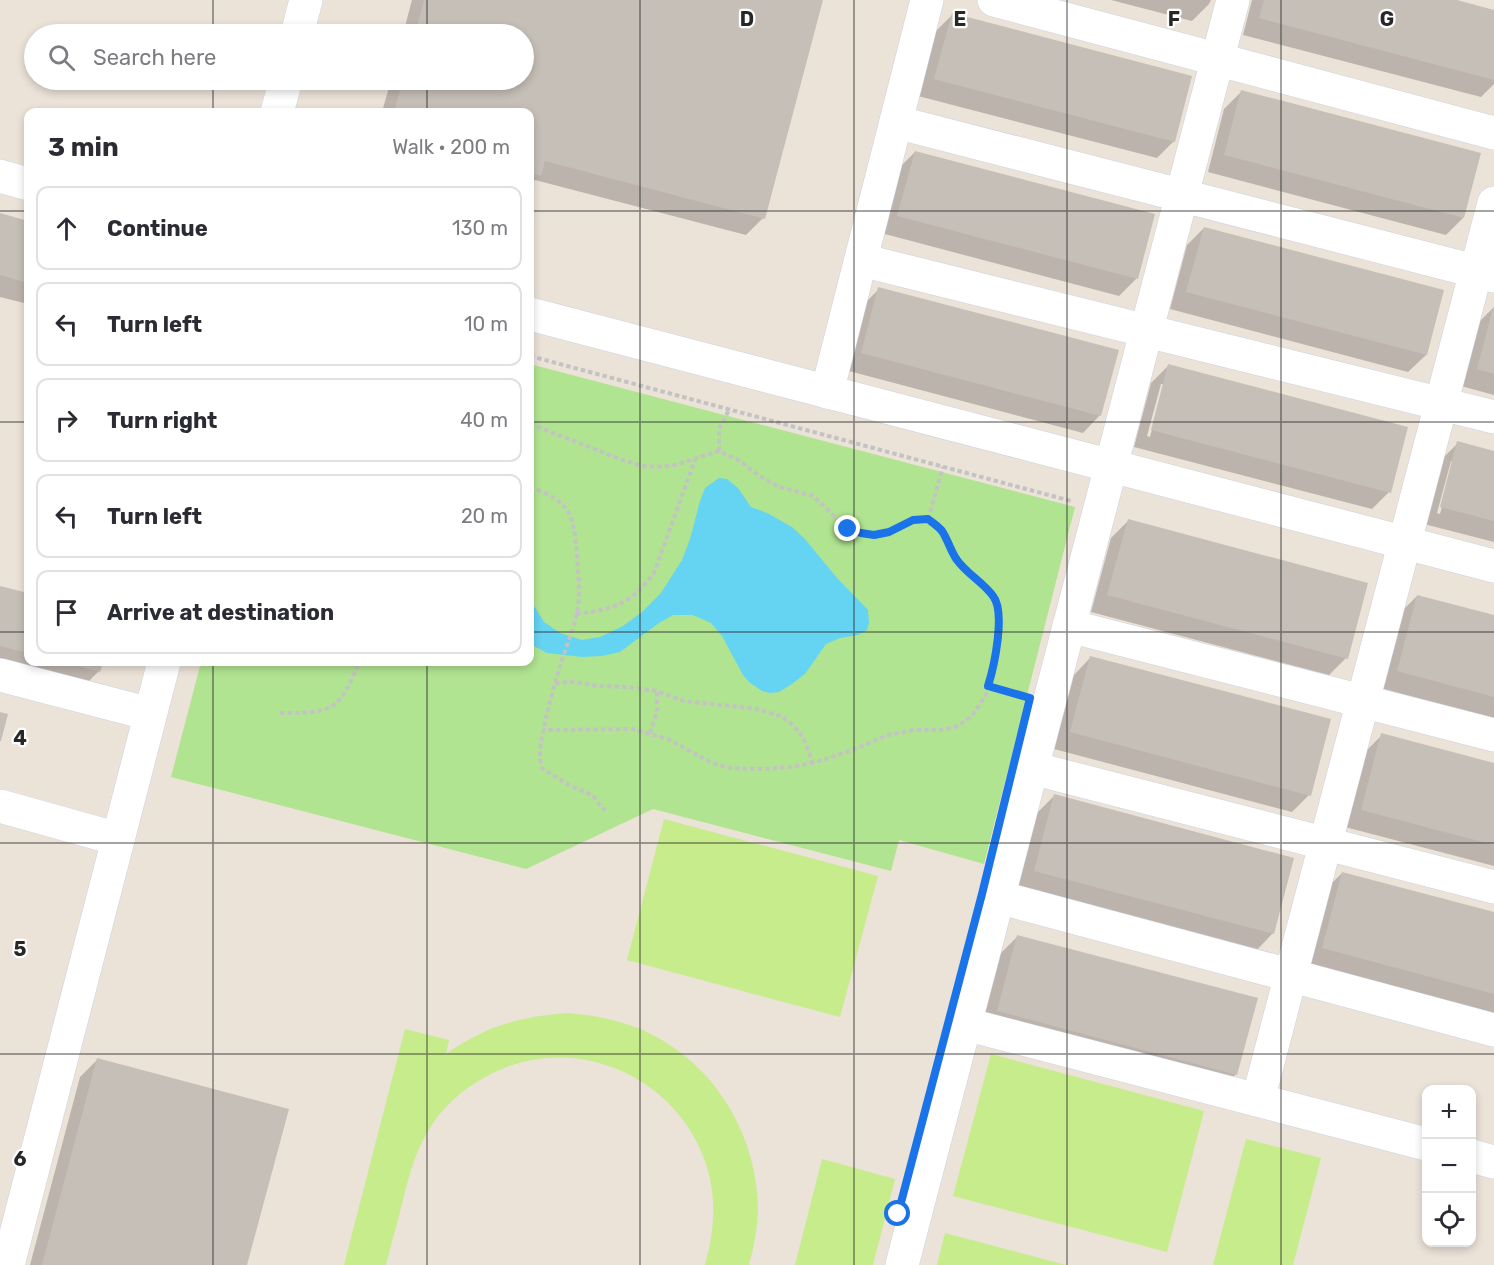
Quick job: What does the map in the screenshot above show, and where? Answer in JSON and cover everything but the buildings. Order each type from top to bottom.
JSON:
[{"type":"lane","points":[[300,24],[306,0]]},
{"type":"lane","points":[[827,392],[927,0]]},
{"type":"lane","points":[[994,0],[1494,133]]},
{"type":"lane","points":[[902,1265],[1233,0]]},
{"type":"lane","points":[[278,108],[283,90]]},
{"type":"lane","points":[[896,122],[1485,273]]},
{"type":"lane","points":[[0,176],[24,183]]},
{"type":"lane","points":[[1258,1100],[1441,404],[1485,273],[1494,203]]},
{"type":"lane","points":[[861,260],[1494,417]]},
{"type":"lane","points":[[534,315],[1494,566]]},
{"type":"lane","points":[[1069,626],[1494,735]]},
{"type":"lane","points":[[8,1265],[163,666]]},
{"type":"lane","points":[[0,675],[150,714]]},
{"type":"lane","points":[[1032,768],[1494,887]]},
{"type":"lane","points":[[0,806],[118,839]]},
{"type":"lane","points":[[998,897],[1494,1030]]},
{"type":"lane","points":[[965,1024],[1422,1143]]},
{"type":"lane","points":[[1476,1157],[1494,1162]]},
{"type":"path","points":[[534,357],[1072,501]]},
{"type":"path","points":[[719,451],[720,429],[729,410]]},
{"type":"path","points":[[534,426],[642,466],[675,465],[719,451],[740,461],[777,486],[813,496],[848,529],[861,533],[874,535],[889,532],[913,520],[928,519],[941,530],[956,559],[965,570],[985,585],[996,598],[998,615],[998,644],[992,674],[986,695],[971,717],[958,726],[941,730],[915,730],[888,735],[813,763],[763,769],[730,768],[712,764],[668,739],[632,729],[543,730]]},
{"type":"path","points":[[576,614],[609,609],[627,600],[643,588],[654,573],[696,459]]},
{"type":"path","points":[[928,519],[944,467]]},
{"type":"path","points":[[534,488],[549,494],[562,504],[572,519],[578,569],[578,605],[543,730],[540,758],[542,768],[569,785],[592,795],[605,811]]},
{"type":"path","points":[[280,713],[304,713],[327,709],[337,703],[349,686],[357,666]]},
{"type":"path","points":[[555,683],[574,682],[657,691],[684,701],[757,709],[783,717],[803,737],[813,763]]},
{"type":"path","points":[[988,686],[1030,698]]},
{"type":"path","points":[[650,733],[657,712],[657,691]]},
{"type":"green space","points":[[534,365],[1075,507],[984,864],[899,840],[891,871],[653,809],[526,869],[171,777],[200,666],[534,666]]},
{"type":"green space","points":[[664,819],[878,876],[840,1017],[627,960]]},
{"type":"green space","points":[[568,1013],[618,1022],[635,1027],[662,1040],[686,1057],[707,1077],[725,1100],[739,1125],[756,1181],[758,1218],[749,1265],[705,1265],[711,1240],[713,1216],[710,1179],[694,1136],[674,1109],[650,1087],[622,1071],[591,1061],[559,1057],[527,1061],[495,1072],[453,1100],[433,1123],[418,1152],[407,1183],[386,1265],[344,1265],[405,1029],[449,1040],[446,1054],[474,1037],[504,1024],[534,1017]]},
{"type":"green space","points":[[991,1054],[1204,1111],[1167,1252],[953,1196]]},
{"type":"green space","points":[[1246,1139],[1321,1158],[1293,1265],[1213,1265]]},
{"type":"green space","points":[[822,1159],[895,1179],[873,1265],[795,1265]]},
{"type":"green space","points":[[945,1233],[1066,1265],[937,1265]]},
{"type":"water","points":[[719,478],[727,479],[738,488],[751,507],[792,527],[868,610],[867,630],[858,635],[840,638],[826,644],[805,674],[779,692],[770,693],[762,691],[749,682],[722,636],[711,623],[693,615],[673,615],[620,652],[602,656],[582,657],[547,653],[534,646],[534,606],[544,622],[560,633],[582,640],[600,637],[623,626],[642,612],[661,593],[682,560],[705,488]]},
{"type":"route","points":[[848,529],[874,535],[889,532],[913,520],[928,519],[941,530],[956,559],[996,598],[998,644],[988,686],[1030,698],[982,894],[898,1214]]}]
